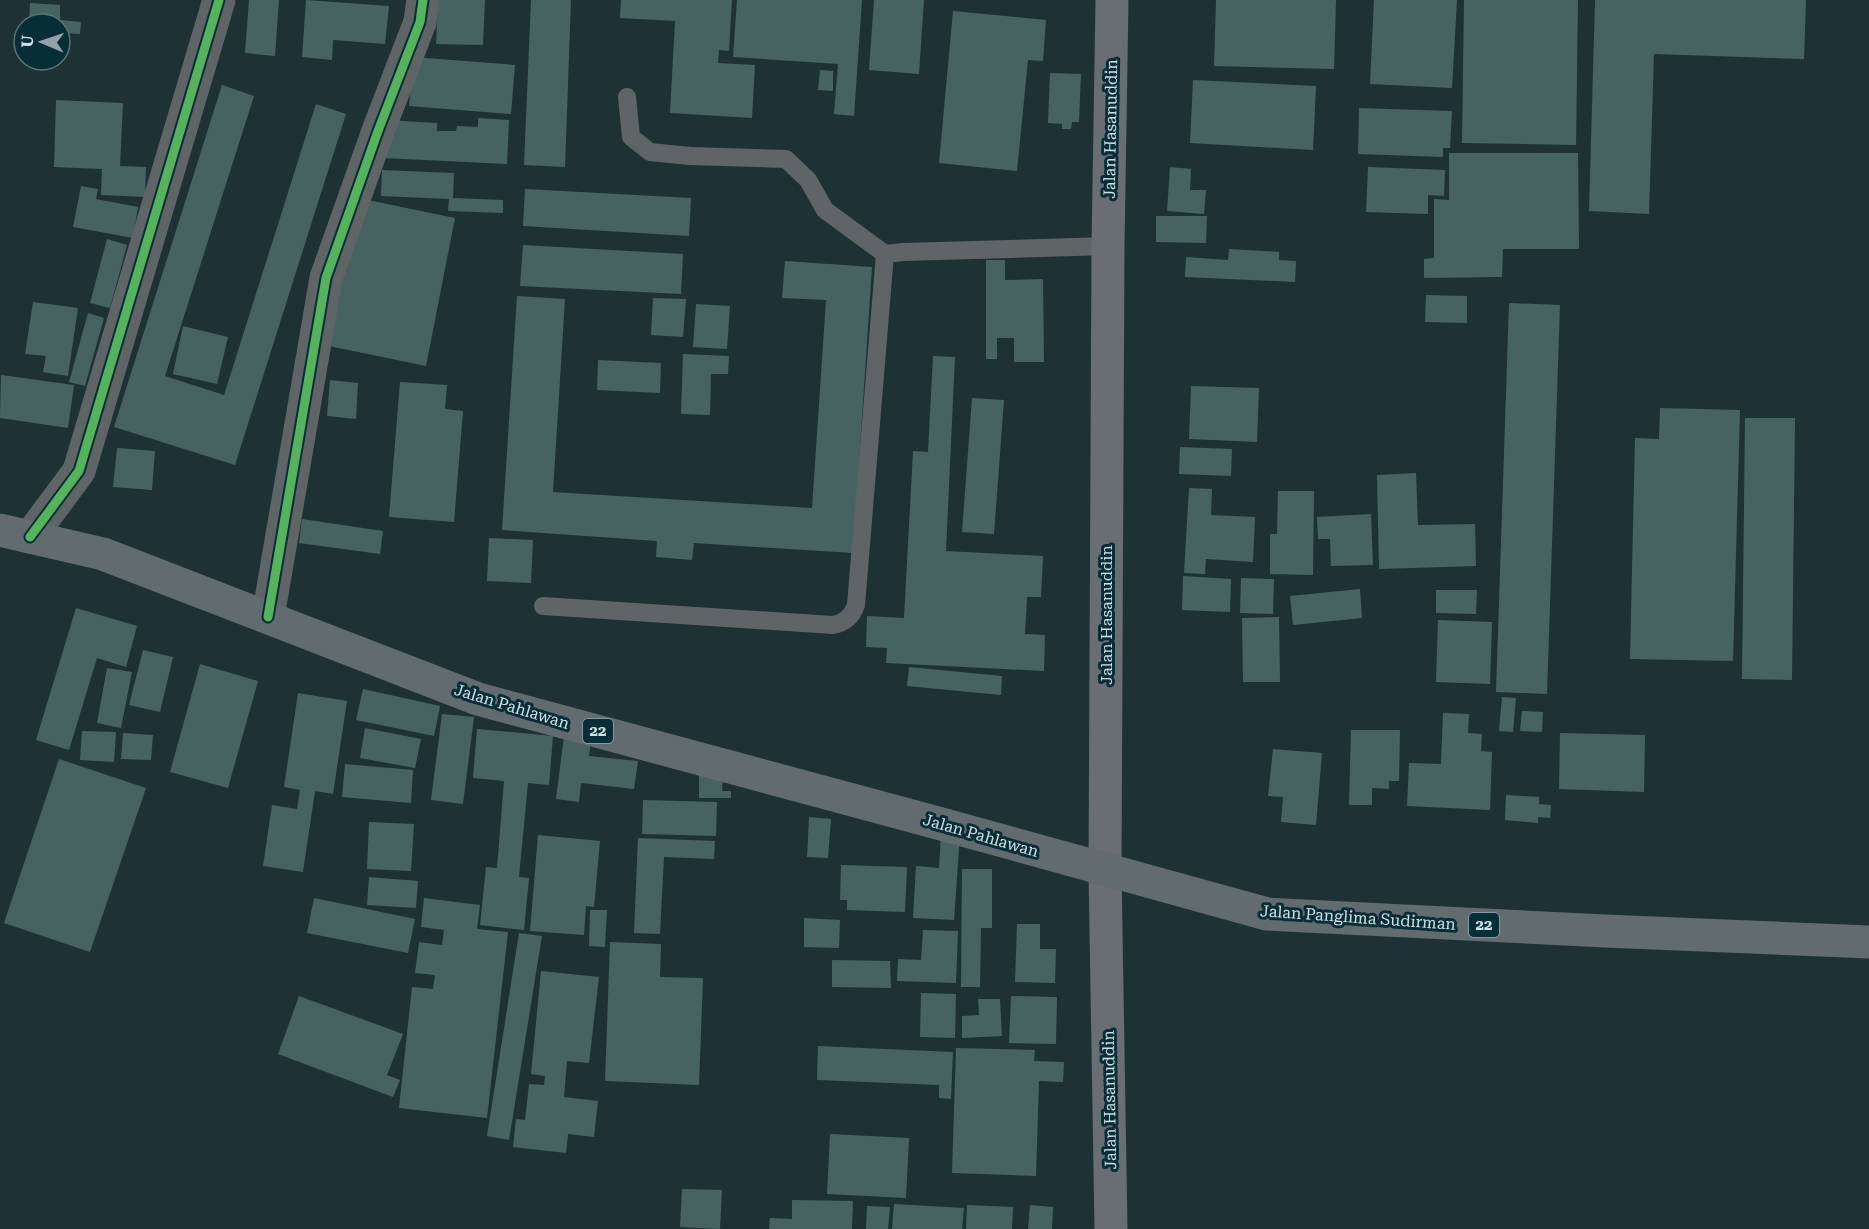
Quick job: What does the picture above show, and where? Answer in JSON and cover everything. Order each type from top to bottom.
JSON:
[{"type":"highway","name":"Jalan Pahlawan","points":[[28,536],[103,554],[478,699],[1105,870]]},
{"type":"highway","name":"Jalan Panglima Sudirman","points":[[1105,870],[1267,914],[1869,942]]},
{"type":"main road","name":"Jalan Hasanuddin","points":[[1111,1229],[1105,870],[1108,246],[1112,0]]},
{"type":"street","points":[[28,536],[79,471],[219,0]]},
{"type":"street","points":[[268,617],[326,278],[378,131],[420,22],[423,0]]},
{"type":"lane","points":[[627,97],[630,137],[650,152],[690,156],[786,159],[808,180],[825,210],[885,254],[1108,246]]},
{"type":"lane","points":[[543,606],[833,625],[848,618],[856,605],[885,254]]},
{"type":"building","points":[[249,0],[279,0],[275,56],[245,53]]},
{"type":"building","points":[[306,0],[389,6],[385,44],[333,40],[332,60],[302,57]]},
{"type":"building","points":[[438,0],[485,0],[483,45],[436,44]]},
{"type":"building","points":[[531,0],[571,0],[565,167],[524,165]]},
{"type":"building","points":[[621,0],[732,0],[729,51],[719,50],[718,63],[755,65],[752,118],[670,113],[675,21],[620,18]]},
{"type":"building","points":[[737,0],[862,0],[854,116],[834,114],[838,64],[733,57]]},
{"type":"building","points":[[874,0],[924,0],[919,74],[869,70]]},
{"type":"building","points":[[1216,0],[1336,0],[1334,69],[1214,66]]},
{"type":"building","points":[[1374,0],[1457,0],[1452,88],[1370,84]]},
{"type":"building","points":[[1464,0],[1578,0],[1576,145],[1462,143]]},
{"type":"building","points":[[1595,0],[1806,0],[1804,59],[1654,54],[1649,214],[1589,211]]},
{"type":"building","points":[[30,3],[60,5],[60,12],[30,12]]},
{"type":"building","points":[[953,11],[1046,20],[1043,61],[1028,60],[1017,171],[939,163]]},
{"type":"building","points":[[72,21],[81,22],[80,34],[72,34]]},
{"type":"building","points":[[413,57],[515,65],[511,114],[409,106]]},
{"type":"building","points":[[820,70],[833,71],[833,91],[818,90]]},
{"type":"building","points":[[1050,73],[1081,74],[1079,122],[1072,122],[1071,129],[1062,129],[1062,124],[1048,123]]},
{"type":"building","points":[[1193,80],[1316,86],[1313,150],[1190,143]]},
{"type":"building","points":[[222,85],[254,96],[165,376],[224,395],[316,104],[346,114],[235,465],[114,427]]},
{"type":"building","points":[[56,100],[123,103],[120,166],[146,167],[145,197],[101,195],[102,169],[54,167]]},
{"type":"building","points":[[1359,108],[1452,111],[1450,148],[1443,148],[1443,157],[1358,154]]},
{"type":"building","points":[[478,118],[509,120],[507,164],[383,158],[385,120],[437,123],[437,131],[456,131],[457,126],[478,127]]},
{"type":"building","points":[[1449,153],[1578,153],[1579,249],[1503,249],[1502,277],[1424,278],[1424,259],[1434,258],[1434,199],[1449,200]]},
{"type":"building","points":[[1170,167],[1191,169],[1190,190],[1206,190],[1204,214],[1167,211]]},
{"type":"building","points":[[1368,167],[1445,170],[1444,196],[1428,195],[1428,214],[1366,212]]},
{"type":"building","points":[[382,170],[454,173],[453,198],[503,200],[503,213],[448,211],[449,199],[381,196]]},
{"type":"building","points":[[81,186],[98,189],[96,199],[138,207],[133,238],[73,227]]},
{"type":"building","points":[[525,189],[691,198],[689,236],[523,226]]},
{"type":"building","points":[[358,198],[455,218],[426,366],[329,346]]},
{"type":"building","points":[[1156,216],[1207,216],[1206,243],[1156,242]]},
{"type":"building","points":[[107,239],[127,245],[110,308],[90,303]]},
{"type":"building","points":[[523,245],[683,254],[681,294],[520,286]]},
{"type":"building","points":[[1229,249],[1279,252],[1279,260],[1296,261],[1295,282],[1185,277],[1186,257],[1228,260]]},
{"type":"building","points":[[986,260],[1005,260],[1005,280],[1043,279],[1044,362],[1014,362],[1014,338],[997,338],[997,359],[986,359]]},
{"type":"building","points":[[785,261],[872,267],[853,553],[694,543],[692,560],[656,557],[657,541],[502,530],[517,296],[565,299],[553,492],[812,508],[826,300],[782,298]]},
{"type":"building","points":[[1426,295],[1467,296],[1467,323],[1425,322]]},
{"type":"building","points":[[653,298],[686,299],[683,337],[651,335]]},
{"type":"building","points":[[33,302],[78,308],[68,376],[43,372],[46,356],[25,354]]},
{"type":"building","points":[[1509,303],[1560,305],[1547,694],[1496,692]]},
{"type":"building","points":[[696,304],[730,306],[727,349],[693,347]]},
{"type":"building","points":[[88,313],[104,318],[85,386],[69,382]]},
{"type":"building","points":[[183,326],[228,337],[217,384],[173,374]]},
{"type":"building","points":[[683,354],[729,356],[728,374],[711,374],[710,415],[681,414]]},
{"type":"building","points":[[933,356],[955,357],[946,551],[1043,556],[1041,597],[1027,597],[1025,634],[1045,635],[1044,671],[886,663],[887,648],[866,647],[867,616],[904,618],[913,451],[928,452]]},
{"type":"building","points":[[598,360],[661,363],[660,393],[597,390]]},
{"type":"building","points":[[1,375],[74,385],[68,428],[0,418]]},
{"type":"building","points":[[330,380],[358,383],[356,419],[327,416]]},
{"type":"building","points":[[400,382],[447,385],[445,409],[463,411],[454,522],[389,517]]},
{"type":"building","points":[[1191,386],[1259,388],[1257,442],[1189,439]]},
{"type":"building","points":[[972,398],[1004,400],[994,534],[962,532]]},
{"type":"building","points":[[1660,408],[1740,410],[1733,661],[1630,659],[1635,438],[1659,439]]},
{"type":"building","points":[[1745,418],[1795,418],[1792,680],[1742,679]]},
{"type":"building","points":[[1180,447],[1232,449],[1231,476],[1179,474]]},
{"type":"building","points":[[117,448],[155,451],[152,490],[113,487]]},
{"type":"building","points":[[1416,473],[1418,525],[1475,524],[1476,566],[1379,569],[1377,475]]},
{"type":"building","points":[[1189,488],[1212,489],[1211,515],[1255,517],[1253,562],[1206,559],[1205,574],[1184,573]]},
{"type":"building","points":[[1278,491],[1314,491],[1313,575],[1270,574],[1270,534],[1277,534]]},
{"type":"building","points":[[1371,514],[1373,565],[1331,566],[1330,539],[1318,539],[1317,517]]},
{"type":"building","points":[[302,519],[383,531],[380,554],[299,543]]},
{"type":"building","points":[[489,538],[533,540],[531,583],[487,581]]},
{"type":"building","points":[[1183,576],[1231,579],[1230,612],[1182,610]]},
{"type":"building","points":[[1241,578],[1274,579],[1273,614],[1240,613]]},
{"type":"building","points":[[1360,589],[1362,618],[1293,625],[1290,596]]},
{"type":"building","points":[[1436,590],[1477,590],[1476,614],[1436,613]]},
{"type":"building","points":[[76,608],[137,626],[126,667],[97,658],[69,750],[36,740]]},
{"type":"building","points":[[1279,617],[1280,682],[1243,682],[1242,618]]},
{"type":"building","points":[[1438,620],[1492,622],[1490,684],[1436,682]]},
{"type":"building","points":[[143,650],[173,657],[160,712],[129,705]]},
{"type":"building","points":[[200,664],[258,681],[228,788],[170,772]]},
{"type":"building","points":[[909,667],[1002,676],[1001,695],[907,686]]},
{"type":"building","points":[[107,668],[132,672],[121,728],[97,723]]},
{"type":"building","points":[[363,689],[440,706],[434,736],[356,720]]},
{"type":"building","points":[[298,693],[347,701],[333,794],[315,791],[303,872],[263,866],[272,805],[297,809],[300,790],[284,787]]},
{"type":"building","points":[[1502,697],[1516,698],[1513,732],[1499,731]]},
{"type":"building","points":[[1522,711],[1543,712],[1542,732],[1520,731]]},
{"type":"building","points":[[1443,713],[1469,714],[1468,733],[1482,734],[1481,751],[1492,752],[1490,810],[1407,806],[1409,763],[1441,764]]},
{"type":"building","points":[[442,714],[474,717],[463,804],[431,800]]},
{"type":"building","points":[[365,728],[421,739],[415,768],[360,758]]},
{"type":"building","points":[[477,729],[553,736],[549,785],[528,783],[519,877],[529,878],[524,930],[480,925],[486,867],[497,868],[504,781],[473,778]]},
{"type":"building","points":[[1351,730],[1400,730],[1399,781],[1389,781],[1389,789],[1372,788],[1372,805],[1349,805]]},
{"type":"building","points":[[82,731],[116,732],[114,762],[80,760]]},
{"type":"building","points":[[123,733],[153,735],[151,760],[121,759]]},
{"type":"building","points":[[1560,733],[1645,735],[1644,792],[1559,789]]},
{"type":"building","points":[[564,736],[591,740],[589,756],[638,761],[634,789],[581,783],[579,802],[556,799]]},
{"type":"building","points":[[1273,749],[1322,753],[1316,825],[1281,822],[1283,797],[1268,796]]},
{"type":"building","points":[[59,759],[146,788],[90,952],[4,923]]},
{"type":"building","points":[[345,764],[413,770],[411,803],[342,797]]},
{"type":"building","points":[[699,776],[723,776],[722,791],[731,791],[731,798],[699,798]]},
{"type":"building","points":[[1506,795],[1539,797],[1539,804],[1551,805],[1550,818],[1538,817],[1538,823],[1505,820]]},
{"type":"building","points":[[643,800],[717,802],[716,836],[642,834]]},
{"type":"building","points":[[809,817],[831,819],[828,858],[807,857]]},
{"type":"building","points":[[369,822],[414,824],[411,871],[367,869]]},
{"type":"building","points":[[941,834],[960,835],[954,920],[913,918],[916,866],[939,868]]},
{"type":"building","points":[[538,835],[600,841],[594,907],[586,906],[584,935],[530,931]]},
{"type":"building","points":[[638,838],[715,841],[714,859],[664,857],[660,934],[634,933]]},
{"type":"building","points":[[841,865],[907,867],[905,912],[847,910],[847,900],[840,900]]},
{"type":"building","points":[[962,869],[992,869],[992,928],[981,928],[980,987],[961,987]]},
{"type":"building","points":[[369,877],[418,881],[416,908],[367,905]]},
{"type":"building","points":[[314,898],[415,919],[408,953],[307,933]]},
{"type":"building","points":[[424,898],[480,905],[477,929],[508,932],[487,1118],[399,1108],[412,987],[433,989],[435,975],[415,973],[419,942],[442,945],[444,930],[421,927]]},
{"type":"building","points":[[590,910],[607,910],[605,947],[589,946]]},
{"type":"building","points":[[804,918],[840,920],[839,948],[804,947]]},
{"type":"building","points":[[1017,924],[1040,924],[1040,949],[1056,949],[1055,983],[1015,982]]},
{"type":"building","points":[[923,930],[958,931],[956,983],[897,981],[898,959],[921,960]]},
{"type":"building","points":[[519,933],[542,936],[509,1140],[487,1136]]},
{"type":"building","points":[[610,942],[661,944],[660,977],[703,978],[699,1085],[605,1081]]},
{"type":"building","points":[[832,960],[890,961],[891,988],[832,987]]},
{"type":"building","points":[[541,971],[599,977],[589,1063],[567,1061],[564,1097],[598,1101],[594,1137],[568,1134],[566,1153],[513,1147],[516,1119],[525,1120],[529,1084],[544,1085],[545,1076],[531,1074]]},
{"type":"building","points":[[921,993],[956,994],[955,1038],[920,1037]]},
{"type":"building","points":[[299,996],[403,1034],[387,1075],[400,1080],[393,1097],[278,1054]]},
{"type":"building","points":[[1011,996],[1057,997],[1056,1044],[1009,1043]]},
{"type":"building","points":[[978,999],[1000,999],[1002,1036],[962,1038],[962,1016],[979,1015]]},
{"type":"building","points":[[818,1046],[953,1052],[951,1099],[939,1098],[939,1085],[817,1080]]},
{"type":"building","points":[[956,1048],[1035,1050],[1034,1061],[1064,1062],[1063,1082],[1039,1081],[1036,1176],[952,1173]]},
{"type":"building","points":[[830,1134],[909,1138],[906,1198],[827,1194]]},
{"type":"building","points":[[682,1189],[722,1190],[720,1229],[680,1227]]},
{"type":"building","points":[[792,1200],[853,1201],[852,1229],[769,1229],[770,1218],[792,1219]]},
{"type":"building","points":[[894,1204],[964,1208],[962,1229],[892,1229]]},
{"type":"building","points":[[967,1205],[1013,1207],[1012,1229],[966,1229]]},
{"type":"building","points":[[1030,1205],[1053,1207],[1052,1229],[1028,1229]]},
{"type":"building","points":[[867,1206],[890,1207],[888,1229],[866,1229]]},
{"type":"cycle path","points":[[30,537],[79,471],[219,0]]},
{"type":"cycle path","points":[[268,617],[326,278],[378,131],[420,22],[423,0]]}]
